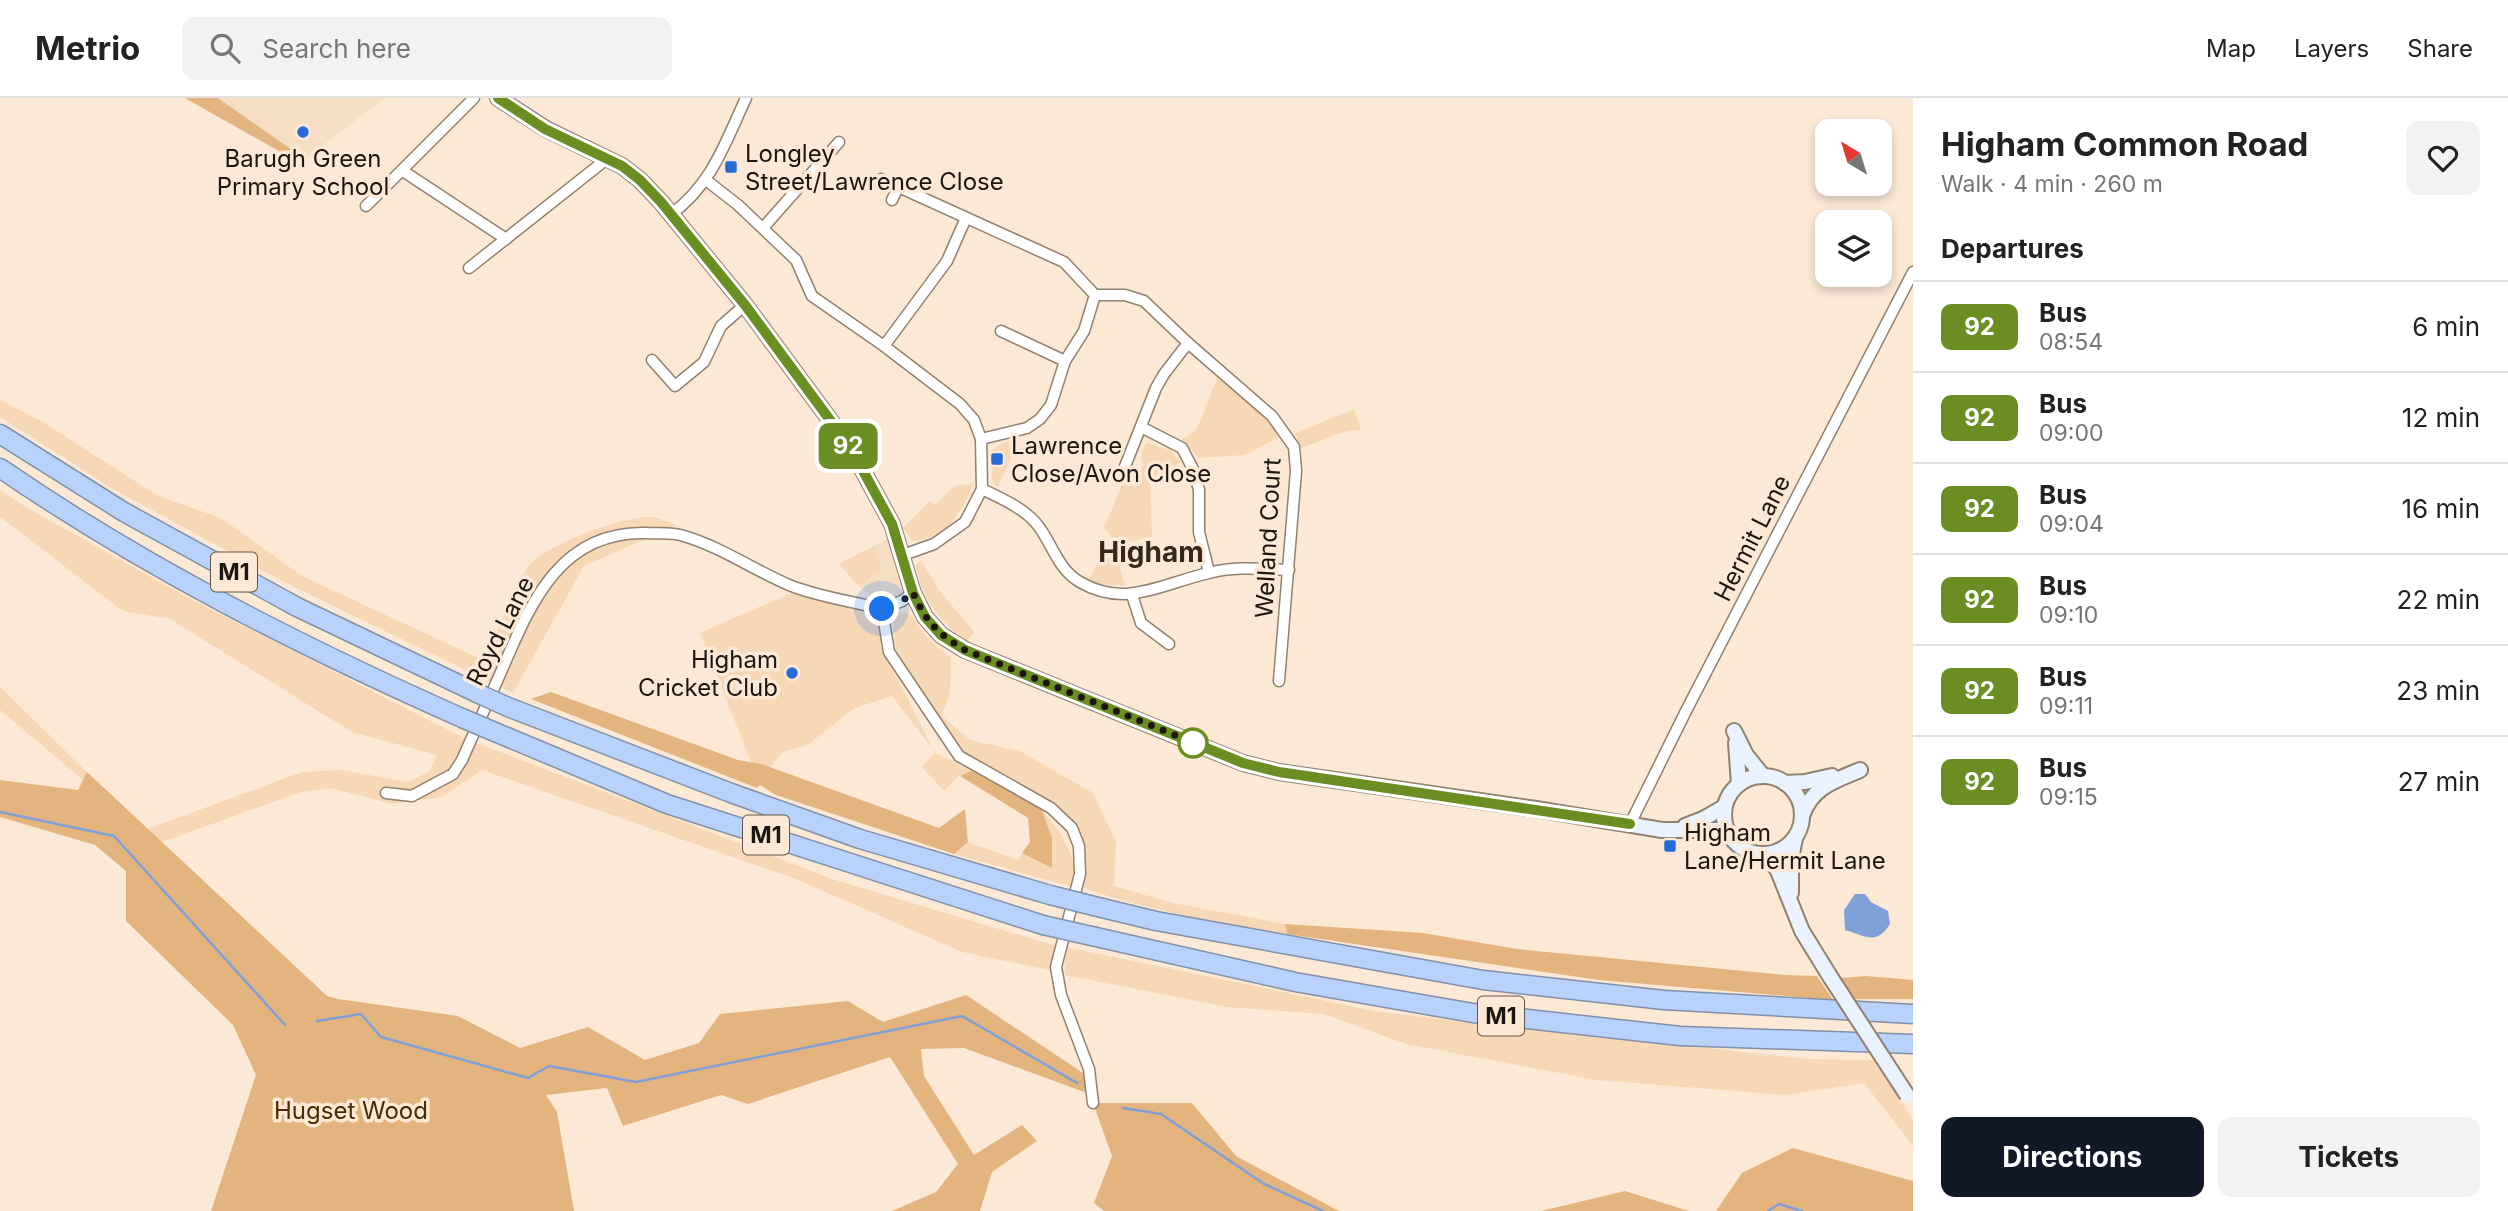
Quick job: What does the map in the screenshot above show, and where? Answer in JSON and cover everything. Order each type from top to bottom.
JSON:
[{"type":"highway","name":"M1","points":[[0,434],[124,512],[297,607],[477,693],[732,793],[860,839],[1102,908],[1483,980],[1664,1000],[1913,1014]]},
{"type":"highway","name":"M1","points":[[0,468],[148,563],[373,679],[462,718],[667,804],[1043,925],[1295,982],[1474,1013],[1680,1036],[1913,1044]]},
{"type":"street","points":[[366,206],[474,98]]},
{"type":"street","points":[[498,98],[545,129],[608,158],[640,180],[670,215],[745,305],[850,447],[892,524],[913,593],[925,617],[941,635],[965,650],[1243,763],[1279,772],[1671,831],[1726,830]]},
{"type":"street","points":[[670,215],[689,201],[706,180],[744,99]]},
{"type":"street","points":[[762,228],[839,142]]},
{"type":"street","points":[[469,268],[608,158]]},
{"type":"street","points":[[403,171],[506,239]]},
{"type":"street","points":[[881,179],[1064,262],[1095,295],[1084,331],[1066,361],[1051,405],[1040,419],[1027,428],[981,439]]},
{"type":"street","points":[[706,180],[796,260],[812,296],[960,404],[974,420],[981,439],[982,489],[965,522],[934,544],[903,555]]},
{"type":"street","points":[[892,200],[898,187]]},
{"type":"street","points":[[884,346],[947,261],[966,218]]},
{"type":"street","name":"Hermit Lane","points":[[1630,824],[1913,272]]},
{"type":"street","name":"Welland Court","points":[[1095,295],[1125,295],[1144,300],[1188,343],[1272,416],[1294,447],[1296,471],[1279,681]]},
{"type":"street","points":[[652,360],[675,386],[704,362],[721,326],[745,305]]},
{"type":"street","points":[[1001,331],[1066,361]]},
{"type":"street","points":[[1122,474],[1164,374],[1188,343]]},
{"type":"street","points":[[1141,427],[1182,448],[1194,471],[1199,490],[1199,532],[1209,572]]},
{"type":"street","points":[[982,489],[1023,510],[1037,524],[1059,562],[1078,581],[1104,593],[1132,595],[1209,572],[1241,568],[1289,570]]},
{"type":"street","name":"Royd Lane","points":[[386,793],[412,796],[453,774],[462,760],[524,618],[544,584],[568,559],[591,543],[629,533],[681,535],[804,591],[882,609]]},
{"type":"street","points":[[913,593],[882,609],[889,652],[959,757],[1051,808],[1072,828],[1079,846],[1080,874],[1056,967],[1062,995],[1089,1069],[1093,1103]]},
{"type":"street","points":[[1132,595],[1141,623],[1170,644]]},
{"type":"street","points":[[1739,784],[1739,758],[1734,731],[1746,755],[1763,776]]},
{"type":"street","points":[[1860,770],[1820,787],[1807,802],[1800,828],[1788,846],[1768,855],[1756,855],[1740,848],[1726,830],[1724,807],[1727,798],[1739,784],[1750,778],[1763,776],[1785,783],[1805,782],[1860,770]]},
{"type":"street","points":[[1785,783],[1795,792],[1802,816]]},
{"type":"street","points":[[1671,831],[1703,819],[1724,807]]},
{"type":"street","points":[[1794,912],[1790,884],[1795,838]]},
{"type":"street","points":[[1768,855],[1778,871],[1802,931],[1910,1099]]},
{"type":"shaded area","name":"Barugh Green Primary School","points":[[218,98],[385,98],[305,159]]},
{"type":"shaded area","points":[[1219,373],[1268,420],[1280,437],[1245,455],[1198,458],[1182,439],[1197,429]]},
{"type":"shaded area","points":[[0,400],[43,422],[158,496],[221,518],[302,576],[485,661],[515,590],[528,567],[536,559],[566,541],[623,521],[651,517],[677,525],[584,566],[513,693],[290,585],[113,489],[0,417]]},
{"type":"shaded area","points":[[1354,409],[1361,430],[1347,431],[1301,448],[1295,433]]},
{"type":"shaded area","points":[[1009,441],[1013,454],[998,487],[992,479],[993,450]]},
{"type":"shaded area","points":[[1147,443],[1170,450],[1181,462],[1150,478],[1152,537],[1114,545],[1125,586],[1100,584],[1089,579],[1112,538],[1104,528],[1123,482],[1134,486],[1143,465],[1141,454]]},
{"type":"shaded area","points":[[974,483],[952,522],[934,536],[912,540],[903,528],[930,501],[935,505],[954,486]]},
{"type":"shaded area","points":[[0,490],[185,596],[466,739],[835,880],[1056,946],[1049,970],[962,952],[796,879],[482,770],[442,797],[392,804],[331,788],[301,792],[162,842],[147,829],[302,772],[342,770],[408,782],[430,771],[437,755],[352,732],[170,619],[123,611],[0,517]]},
{"type":"shaded area","points":[[891,537],[907,584],[903,592],[888,602],[873,601],[839,564]]},
{"type":"shaded area","points":[[874,546],[881,571],[858,586],[839,564]]},
{"type":"shaded area","points":[[921,560],[939,590],[974,632],[967,641],[940,617],[927,599],[916,565]]},
{"type":"shaded area","name":"Higham Cricket Club","points":[[791,593],[879,614],[885,654],[934,750],[892,696],[855,708],[806,746],[784,751],[770,767],[751,762],[700,633]]},
{"type":"shaded area","points":[[892,611],[910,614],[926,637],[951,658],[950,692],[942,716],[970,740],[1022,752],[1093,793],[1116,842],[1114,886],[1173,903],[1285,924],[1287,934],[1158,910],[1084,888],[1086,855],[1078,829],[1056,805],[961,753],[896,650]]},
{"type":"shaded area","points":[[0,687],[87,772],[83,780],[0,710]]},
{"type":"shaded area","points":[[935,752],[973,770],[959,776],[944,791],[922,767]]},
{"type":"shaded area","points":[[1042,810],[1071,854],[1076,888],[954,854],[968,842],[1018,860],[1022,853],[1052,867],[1052,838]]},
{"type":"shaded area","points":[[1066,947],[1379,1012],[1807,1059],[1873,1060],[1913,1120],[1913,1146],[1864,1083],[1787,1095],[1596,1080],[1406,1044],[1324,1014],[1226,1007],[1065,975]]},
{"type":"green space","points":[[185,98],[218,98],[305,159],[300,163]]},
{"type":"green space","points":[[551,692],[738,760],[761,764],[939,828],[965,809],[968,842],[954,854],[776,795],[760,785],[757,788],[531,699]]},
{"type":"green space","points":[[973,770],[1042,810],[1052,838],[1052,868],[1022,853],[1030,842],[1028,818],[960,776]]},
{"type":"green space","name":"Hugset Wood","points":[[87,772],[327,996],[458,1016],[520,1048],[588,1027],[645,1060],[699,1043],[720,1014],[848,1001],[883,1022],[966,995],[1086,1075],[1087,1093],[964,1048],[921,1049],[924,1076],[974,1155],[1022,1125],[1037,1141],[992,1172],[980,1211],[892,1211],[936,1192],[958,1164],[890,1057],[748,1104],[721,1095],[623,1126],[607,1088],[546,1095],[557,1112],[574,1211],[211,1211],[256,1075],[233,1025],[126,921],[126,871],[95,845],[0,817],[0,780],[78,790]]},
{"type":"green space","points":[[1285,924],[1423,933],[1517,949],[1817,976],[1833,1000],[1599,980],[1287,934]]},
{"type":"green space","points":[[1866,976],[1913,980],[1913,999],[1855,999],[1841,978]]},
{"type":"green space","points":[[1093,1103],[1192,1103],[1236,1156],[1339,1211],[1104,1211],[1094,1203],[1112,1156]]},
{"type":"green space","points":[[1793,1148],[1913,1181],[1913,1211],[1716,1211],[1742,1173]]},
{"type":"green space","points":[[1625,1191],[1689,1211],[1541,1211]]},
{"type":"water","points":[[1855,894],[1865,894],[1871,902],[1888,911],[1890,924],[1880,935],[1870,938],[1845,930],[1844,910]]},
{"type":"waterway","points":[[0,812],[114,836],[285,1025]]},
{"type":"waterway","points":[[317,1021],[361,1014],[381,1037],[528,1078],[549,1066],[636,1082],[962,1016],[1077,1083]]},
{"type":"waterway","points":[[1123,1108],[1161,1114],[1264,1184],[1323,1211]]},
{"type":"waterway","points":[[1768,1211],[1779,1204],[1802,1211]]},
{"type":"bus line","name":"92","points":[[498,98],[545,129],[622,166],[661,202],[745,305],[850,447],[892,524],[913,593],[925,617],[941,635],[965,650],[1243,763],[1279,772],[1630,824]]},
{"type":"place","name":"Barugh Green Primary School","points":[[303,132]]},
{"type":"place","name":"Longley Street/Lawrence Close","points":[[731,167]]},
{"type":"place","name":"Lawrence Close/Avon Close","points":[[997,459]]},
{"type":"place","name":"Higham Cricket Club","points":[[792,673]]},
{"type":"place","name":"Higham Lane/Hermit Lane","points":[[1670,846]]},
{"type":"district","name":"Higham","points":[[1151,552]]},
{"type":"route","points":[[882,609],[913,593],[925,617],[941,635],[965,650],[1197,744],[1193,743]]}]
